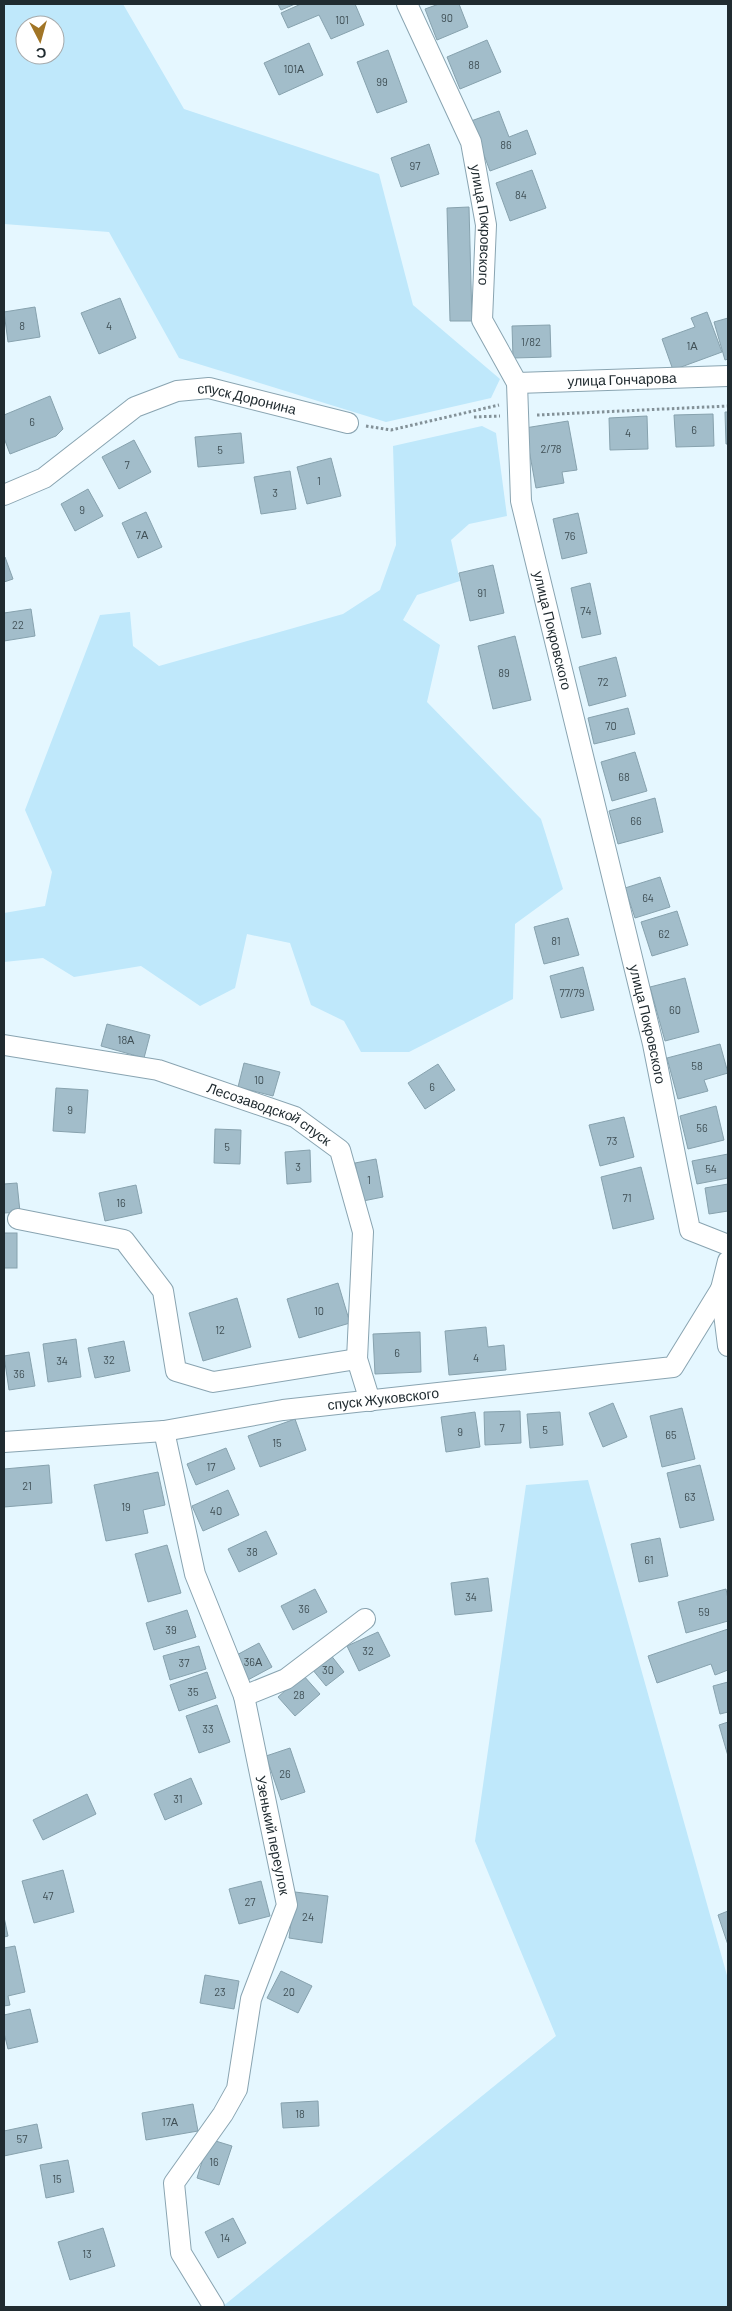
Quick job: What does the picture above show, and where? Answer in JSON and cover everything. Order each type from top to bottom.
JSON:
[{"type":"street","name":"улица Покровского","points":[[407,4],[471,142],[486,225],[482,320],[516,400],[521,501],[651,1034],[690,1230],[728,1245]]},
{"type":"street","name":"улица Гончарова","points":[[516,400],[728,376]]},
{"type":"street","name":"спуск Доронина","points":[[4,495],[44,478],[135,407],[177,391],[209,388],[348,423]]},
{"type":"street","name":"Лесозаводской спуск","points":[[4,1045],[158,1070],[295,1117],[340,1150],[362,1232],[357,1359],[370,1401]]},
{"type":"street","points":[[18,1219],[124,1240],[163,1291],[176,1371],[213,1382],[357,1359]]},
{"type":"street","points":[[728,1261],[721,1289],[728,1346]]},
{"type":"street","name":"спуск Жуковского","points":[[4,1442],[164,1431],[283,1410],[673,1366],[721,1289]]},
{"type":"street","name":"Узенький переулок","points":[[164,1431],[194,1574],[244,1696],[287,1905],[251,1999],[237,2089],[223,2114],[174,2183],[182,2253],[214,2307]]},
{"type":"street","points":[[244,1696],[286,1680],[365,1619]]},
{"type":"path","points":[[348,423],[391,430],[516,400],[728,406]]},
{"type":"path","points":[[474,417],[516,400]]},
{"type":"shaded area","points":[[4,4],[123,4],[184,109],[379,174],[413,305],[500,379],[491,398],[386,422],[179,358],[109,232],[4,224]]},
{"type":"shaded area","points":[[482,426],[496,433],[507,516],[469,524],[451,540],[460,581],[417,595],[403,620],[440,645],[427,702],[541,819],[563,889],[515,924],[513,999],[409,1052],[361,1052],[344,1021],[311,1005],[290,943],[247,934],[235,988],[200,1006],[141,966],[74,977],[43,958],[4,962],[4,913],[45,906],[52,872],[25,810],[100,615],[130,612],[133,646],[159,666],[343,614],[380,590],[396,545],[393,446]]},
{"type":"shaded area","points":[[588,1480],[728,1979],[728,2307],[222,2307],[556,2036],[475,1841],[526,1485]]},
{"type":"building","points":[[278,4],[295,4],[281,10]]},
{"type":"building","points":[[301,4],[355,4],[364,25],[331,39],[319,15],[288,28],[281,13]]},
{"type":"building","points":[[439,4],[459,4],[468,27],[437,40],[425,9]]},
{"type":"building","points":[[487,40],[501,72],[460,89],[447,57]]},
{"type":"building","points":[[309,43],[323,75],[279,95],[264,63]]},
{"type":"building","points":[[388,50],[407,102],[377,113],[357,62]]},
{"type":"building","points":[[499,111],[509,137],[527,130],[536,154],[490,171],[471,121]]},
{"type":"building","points":[[429,144],[439,174],[401,187],[391,158]]},
{"type":"building","points":[[532,170],[546,208],[510,221],[496,183]]},
{"type":"building","points":[[469,207],[472,321],[450,321],[447,208]]},
{"type":"building","points":[[120,298],[136,338],[99,354],[81,313]]},
{"type":"building","points":[[35,307],[40,337],[8,342],[4,312]]},
{"type":"building","points":[[707,312],[722,352],[673,370],[662,339],[695,327],[691,318]]},
{"type":"building","points":[[728,318],[728,359],[725,360],[714,322]]},
{"type":"building","points":[[550,325],[551,357],[513,358],[512,326]]},
{"type":"building","points":[[50,396],[63,429],[56,436],[10,454],[4,438],[4,415]]},
{"type":"building","points":[[725,412],[728,412],[728,444],[726,444]]},
{"type":"building","points":[[713,414],[714,446],[676,447],[674,415]]},
{"type":"building","points":[[647,416],[648,449],[610,450],[609,418]]},
{"type":"building","points":[[568,421],[577,470],[562,472],[564,483],[536,488],[525,428]]},
{"type":"building","points":[[241,433],[244,463],[198,467],[195,437]]},
{"type":"building","points":[[134,440],[151,472],[119,489],[102,457]]},
{"type":"building","points":[[331,458],[341,496],[307,504],[297,467]]},
{"type":"building","points":[[290,471],[296,509],[261,514],[254,477]]},
{"type":"building","points":[[88,489],[103,516],[75,531],[61,504]]},
{"type":"building","points":[[146,512],[162,547],[138,558],[122,523]]},
{"type":"building","points":[[578,513],[587,553],[562,559],[553,519]]},
{"type":"building","points":[[4,558],[13,579],[4,582]]},
{"type":"building","points":[[493,565],[504,613],[470,621],[459,573]]},
{"type":"building","points":[[590,583],[601,634],[582,638],[571,588]]},
{"type":"building","points":[[31,609],[35,636],[4,641],[4,613]]},
{"type":"building","points":[[515,636],[531,700],[493,709],[478,646]]},
{"type":"building","points":[[616,657],[626,696],[589,706],[579,667]]},
{"type":"building","points":[[628,708],[635,734],[594,744],[588,718]]},
{"type":"building","points":[[635,752],[647,791],[612,801],[601,762]]},
{"type":"building","points":[[655,798],[663,832],[618,844],[609,811]]},
{"type":"building","points":[[660,877],[670,907],[635,918],[625,888]]},
{"type":"building","points":[[677,911],[688,945],[652,956],[641,922]]},
{"type":"building","points":[[568,918],[579,955],[544,964],[534,927]]},
{"type":"building","points":[[583,967],[594,1010],[561,1018],[550,976]]},
{"type":"building","points":[[685,978],[699,1032],[665,1041],[650,987]]},
{"type":"building","points":[[107,1024],[150,1035],[144,1058],[101,1046]]},
{"type":"building","points":[[720,1044],[728,1073],[704,1080],[708,1091],[678,1099],[667,1058]]},
{"type":"building","points":[[244,1063],[280,1072],[273,1096],[238,1087]]},
{"type":"building","points":[[438,1064],[455,1090],[425,1109],[408,1083]]},
{"type":"building","points":[[56,1088],[88,1090],[85,1133],[53,1131]]},
{"type":"building","points":[[716,1106],[724,1140],[688,1149],[680,1116]]},
{"type":"building","points":[[624,1117],[634,1157],[600,1166],[589,1125]]},
{"type":"building","points":[[215,1129],[241,1130],[240,1164],[214,1163]]},
{"type":"building","points":[[310,1150],[311,1182],[287,1184],[285,1152]]},
{"type":"building","points":[[728,1154],[728,1178],[697,1184],[692,1161]]},
{"type":"building","points":[[376,1159],[383,1197],[363,1201],[355,1163]]},
{"type":"building","points":[[641,1167],[654,1219],[613,1229],[601,1177]]},
{"type":"building","points":[[17,1183],[20,1212],[4,1213],[4,1184]]},
{"type":"building","points":[[728,1184],[728,1211],[709,1214],[705,1188]]},
{"type":"building","points":[[136,1185],[142,1213],[105,1221],[99,1193]]},
{"type":"building","points":[[4,1233],[17,1233],[17,1268],[4,1268]]},
{"type":"building","points":[[338,1283],[350,1323],[299,1338],[287,1299]]},
{"type":"building","points":[[237,1298],[251,1347],[203,1361],[189,1313]]},
{"type":"building","points":[[486,1327],[488,1347],[504,1345],[506,1370],[449,1375],[445,1331]]},
{"type":"building","points":[[420,1332],[421,1372],[375,1374],[373,1334]]},
{"type":"building","points":[[76,1339],[81,1377],[48,1382],[43,1344]]},
{"type":"building","points":[[124,1341],[130,1371],[95,1378],[88,1348]]},
{"type":"building","points":[[29,1352],[35,1386],[9,1390],[4,1356]]},
{"type":"building","points":[[613,1403],[627,1437],[603,1447],[589,1413]]},
{"type":"building","points":[[682,1408],[695,1459],[662,1467],[650,1416]]},
{"type":"building","points":[[520,1411],[521,1443],[485,1445],[484,1412]]},
{"type":"building","points":[[475,1412],[480,1447],[446,1452],[441,1417]]},
{"type":"building","points":[[560,1412],[563,1445],[530,1448],[527,1414]]},
{"type":"building","points":[[295,1419],[306,1450],[260,1467],[248,1436]]},
{"type":"building","points":[[226,1448],[235,1469],[196,1485],[187,1464]]},
{"type":"building","points":[[49,1465],[52,1503],[4,1507],[4,1469]]},
{"type":"building","points":[[700,1465],[714,1520],[680,1528],[667,1473]]},
{"type":"building","points":[[158,1472],[165,1505],[143,1510],[148,1533],[106,1541],[94,1485]]},
{"type":"building","points":[[228,1490],[239,1515],[203,1531],[192,1506]]},
{"type":"building","points":[[266,1531],[277,1554],[239,1572],[228,1549]]},
{"type":"building","points":[[660,1538],[668,1576],[639,1582],[631,1544]]},
{"type":"building","points":[[167,1545],[181,1593],[148,1602],[135,1554]]},
{"type":"building","points":[[488,1578],[492,1611],[455,1615],[451,1583]]},
{"type":"building","points":[[315,1589],[327,1612],[293,1630],[281,1606]]},
{"type":"building","points":[[726,1589],[728,1621],[686,1633],[678,1602]]},
{"type":"building","points":[[187,1610],[196,1637],[154,1650],[146,1623]]},
{"type":"building","points":[[728,1629],[728,1670],[715,1675],[711,1664],[657,1683],[648,1656]]},
{"type":"building","points":[[378,1632],[390,1656],[359,1671],[347,1646]]},
{"type":"building","points":[[259,1643],[272,1667],[246,1681],[233,1657]]},
{"type":"building","points":[[199,1646],[206,1669],[170,1680],[163,1656]]},
{"type":"building","points":[[330,1654],[344,1672],[326,1686],[312,1669]]},
{"type":"building","points":[[207,1672],[216,1698],[179,1711],[170,1685]]},
{"type":"building","points":[[303,1675],[320,1694],[295,1716],[278,1697]]},
{"type":"building","points":[[728,1682],[728,1712],[720,1714],[713,1686]]},
{"type":"building","points":[[217,1705],[230,1742],[199,1753],[186,1716]]},
{"type":"building","points":[[728,1722],[728,1756],[719,1725]]},
{"type":"building","points":[[290,1748],[305,1792],[281,1800],[266,1756]]},
{"type":"building","points":[[191,1778],[202,1804],[165,1820],[154,1794]]},
{"type":"building","points":[[87,1794],[96,1814],[43,1840],[33,1820]]},
{"type":"building","points":[[63,1870],[74,1912],[34,1923],[22,1881]]},
{"type":"building","points":[[261,1881],[270,1916],[239,1924],[229,1889]]},
{"type":"building","points":[[295,1892],[328,1896],[322,1943],[289,1938]]},
{"type":"building","points":[[728,1911],[728,1945],[718,1915]]},
{"type":"building","points":[[4,1917],[8,1936],[4,1937]]},
{"type":"building","points":[[15,1946],[25,1992],[8,1996],[10,2005],[4,2006],[4,1948]]},
{"type":"building","points":[[281,1971],[312,1986],[298,2013],[267,1998]]},
{"type":"building","points":[[205,1975],[239,1981],[234,2009],[200,2003]]},
{"type":"building","points":[[30,2009],[38,2042],[8,2049],[4,2033],[4,2015]]},
{"type":"building","points":[[318,2101],[319,2126],[283,2128],[281,2103]]},
{"type":"building","points":[[193,2104],[198,2131],[146,2140],[142,2113]]},
{"type":"building","points":[[37,2124],[42,2148],[4,2156],[4,2131]]},
{"type":"building","points":[[209,2139],[232,2146],[219,2185],[197,2178]]},
{"type":"building","points":[[68,2160],[74,2192],[46,2198],[40,2165]]},
{"type":"building","points":[[233,2218],[246,2243],[218,2258],[205,2232]]},
{"type":"building","points":[[103,2228],[115,2266],[70,2280],[58,2242]]}]
